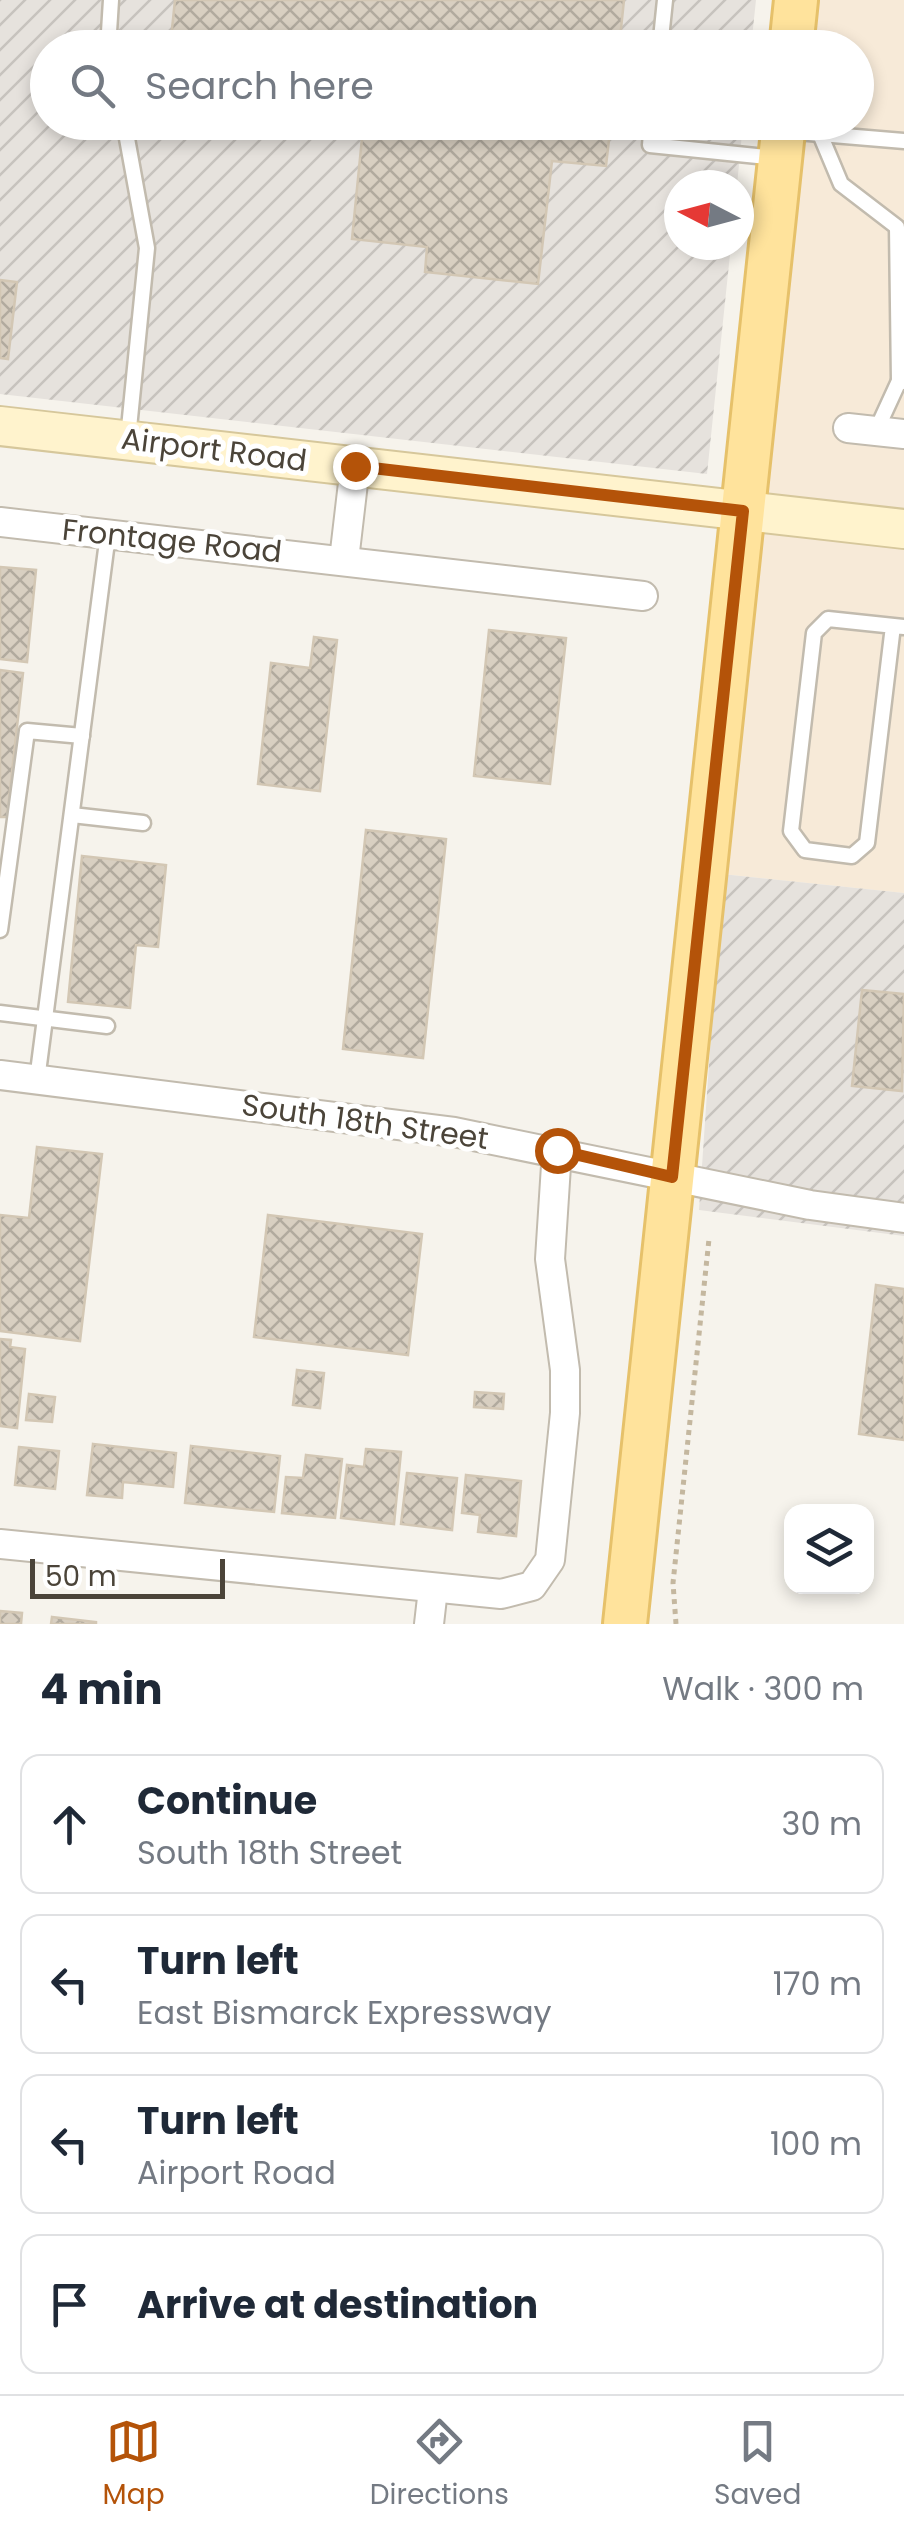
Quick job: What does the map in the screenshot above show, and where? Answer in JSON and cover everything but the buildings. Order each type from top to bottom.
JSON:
[{"type":"main road","points":[[793,30],[796,0]]},
{"type":"main road","points":[[625,1624],[743,511],[791,140]]},
{"type":"main road","name":"Airport Road","points":[[0,426],[904,529]]},
{"type":"street","points":[[344,560],[355,466]]},
{"type":"street","name":"Frontage Road","points":[[0,522],[643,596]]},
{"type":"street","name":"South 18th Street","points":[[0,1076],[423,1127],[557,1150],[810,1205],[904,1218]]},
{"type":"street","points":[[0,1544],[433,1588],[518,1592],[543,1575],[550,1560],[566,1391],[550,1259],[557,1150]]},
{"type":"street","points":[[429,1624],[433,1588]]},
{"type":"lane","points":[[110,30],[112,0]]},
{"type":"lane","points":[[662,30],[664,0]]},
{"type":"lane","points":[[127,140],[147,248],[128,440]]},
{"type":"lane","points":[[650,140],[650,145],[729,140]]},
{"type":"lane","points":[[796,140],[840,184],[898,227],[902,382],[876,431]]},
{"type":"lane","points":[[867,140],[904,142]]},
{"type":"lane","points":[[38,1080],[108,534]]},
{"type":"lane","points":[[828,618],[898,627],[866,843],[852,856],[805,850],[792,832],[814,632],[828,618]]},
{"type":"lane","points":[[0,930],[5,853],[27,732],[82,736]]},
{"type":"lane","points":[[72,815],[143,822]]},
{"type":"lane","points":[[0,1013],[107,1026]]},
{"type":"path","points":[[676,1624],[672,1583],[710,1240]]},
{"type":"shaded area","points":[[0,0],[756,0],[753,30],[30,30],[30,140],[741,140],[738,170],[664,170],[664,260],[729,260],[707,474],[0,394]]},
{"type":"shaded area","points":[[814,0],[904,0],[904,893],[722,874],[799,140],[874,140],[874,30],[811,30]]},
{"type":"shaded area","points":[[722,874],[904,893],[904,1236],[699,1210]]},
{"type":"route","points":[[355,466],[743,511],[672,1177],[557,1150]]}]
